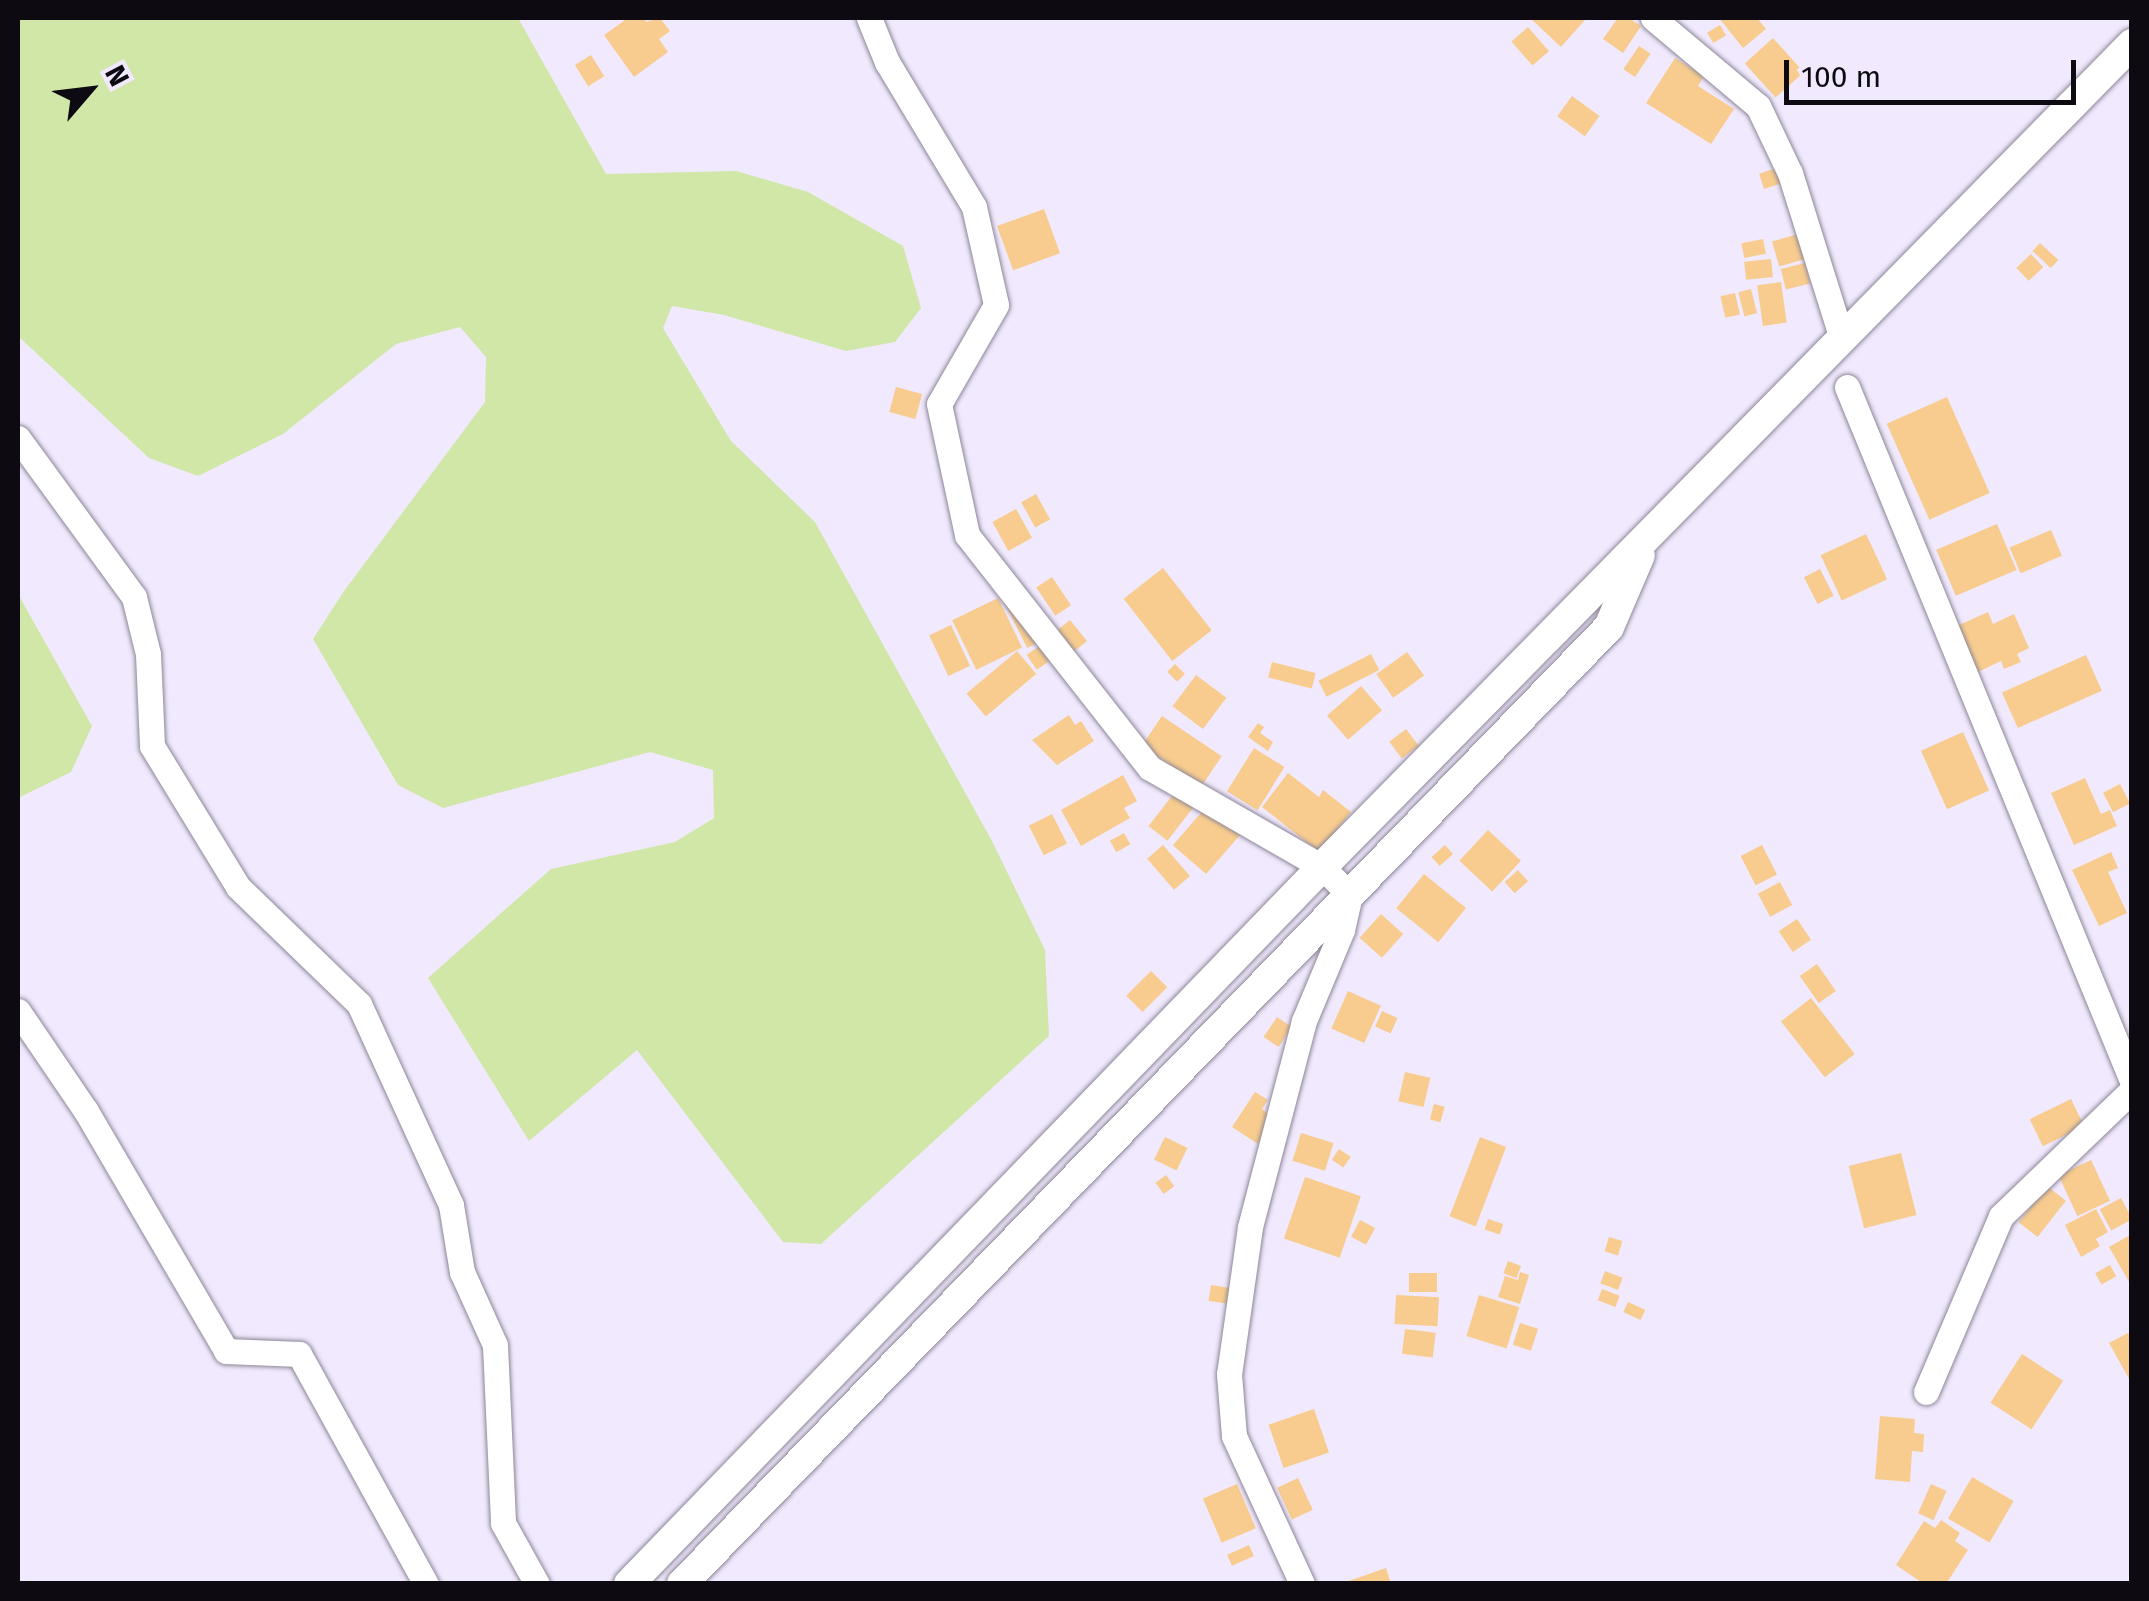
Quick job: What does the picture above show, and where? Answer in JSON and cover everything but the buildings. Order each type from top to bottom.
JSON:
[{"type":"main road","points":[[629,1584],[1322,867],[2132,44]]},
{"type":"main road","points":[[682,1584],[1609,627],[1647,539]]},
{"type":"street","points":[[869,18],[887,62],[974,208],[996,305],[940,404],[967,534],[1150,768],[1322,867],[1350,895],[1342,930],[1304,1021],[1250,1227],[1229,1374],[1234,1436],[1302,1584]]},
{"type":"street","points":[[1653,18],[1758,106],[1790,173],[1842,339]]},
{"type":"street","points":[[1847,387],[2132,1081]]},
{"type":"street","points":[[18,438],[134,597],[148,654],[152,746],[238,887],[359,1004],[443,1188],[450,1205],[462,1272],[495,1346],[503,1523],[537,1584]]},
{"type":"street","points":[[18,1011],[86,1111],[226,1351],[299,1354],[426,1584]]},
{"type":"street","points":[[1926,1392],[2001,1216],[2132,1090]]},
{"type":"green space","points":[[18,18],[518,18],[606,174],[736,171],[808,192],[903,246],[921,308],[895,342],[846,351],[724,315],[672,306],[663,328],[731,441],[815,522],[992,841],[1045,950],[1049,1036],[821,1244],[783,1242],[637,1050],[529,1141],[428,978],[551,869],[675,842],[714,818],[713,770],[650,752],[443,808],[398,785],[313,639],[344,591],[485,402],[486,357],[460,327],[396,344],[283,434],[198,476],[149,458],[18,336]]},
{"type":"green space","points":[[18,594],[92,726],[71,772],[18,798]]}]
